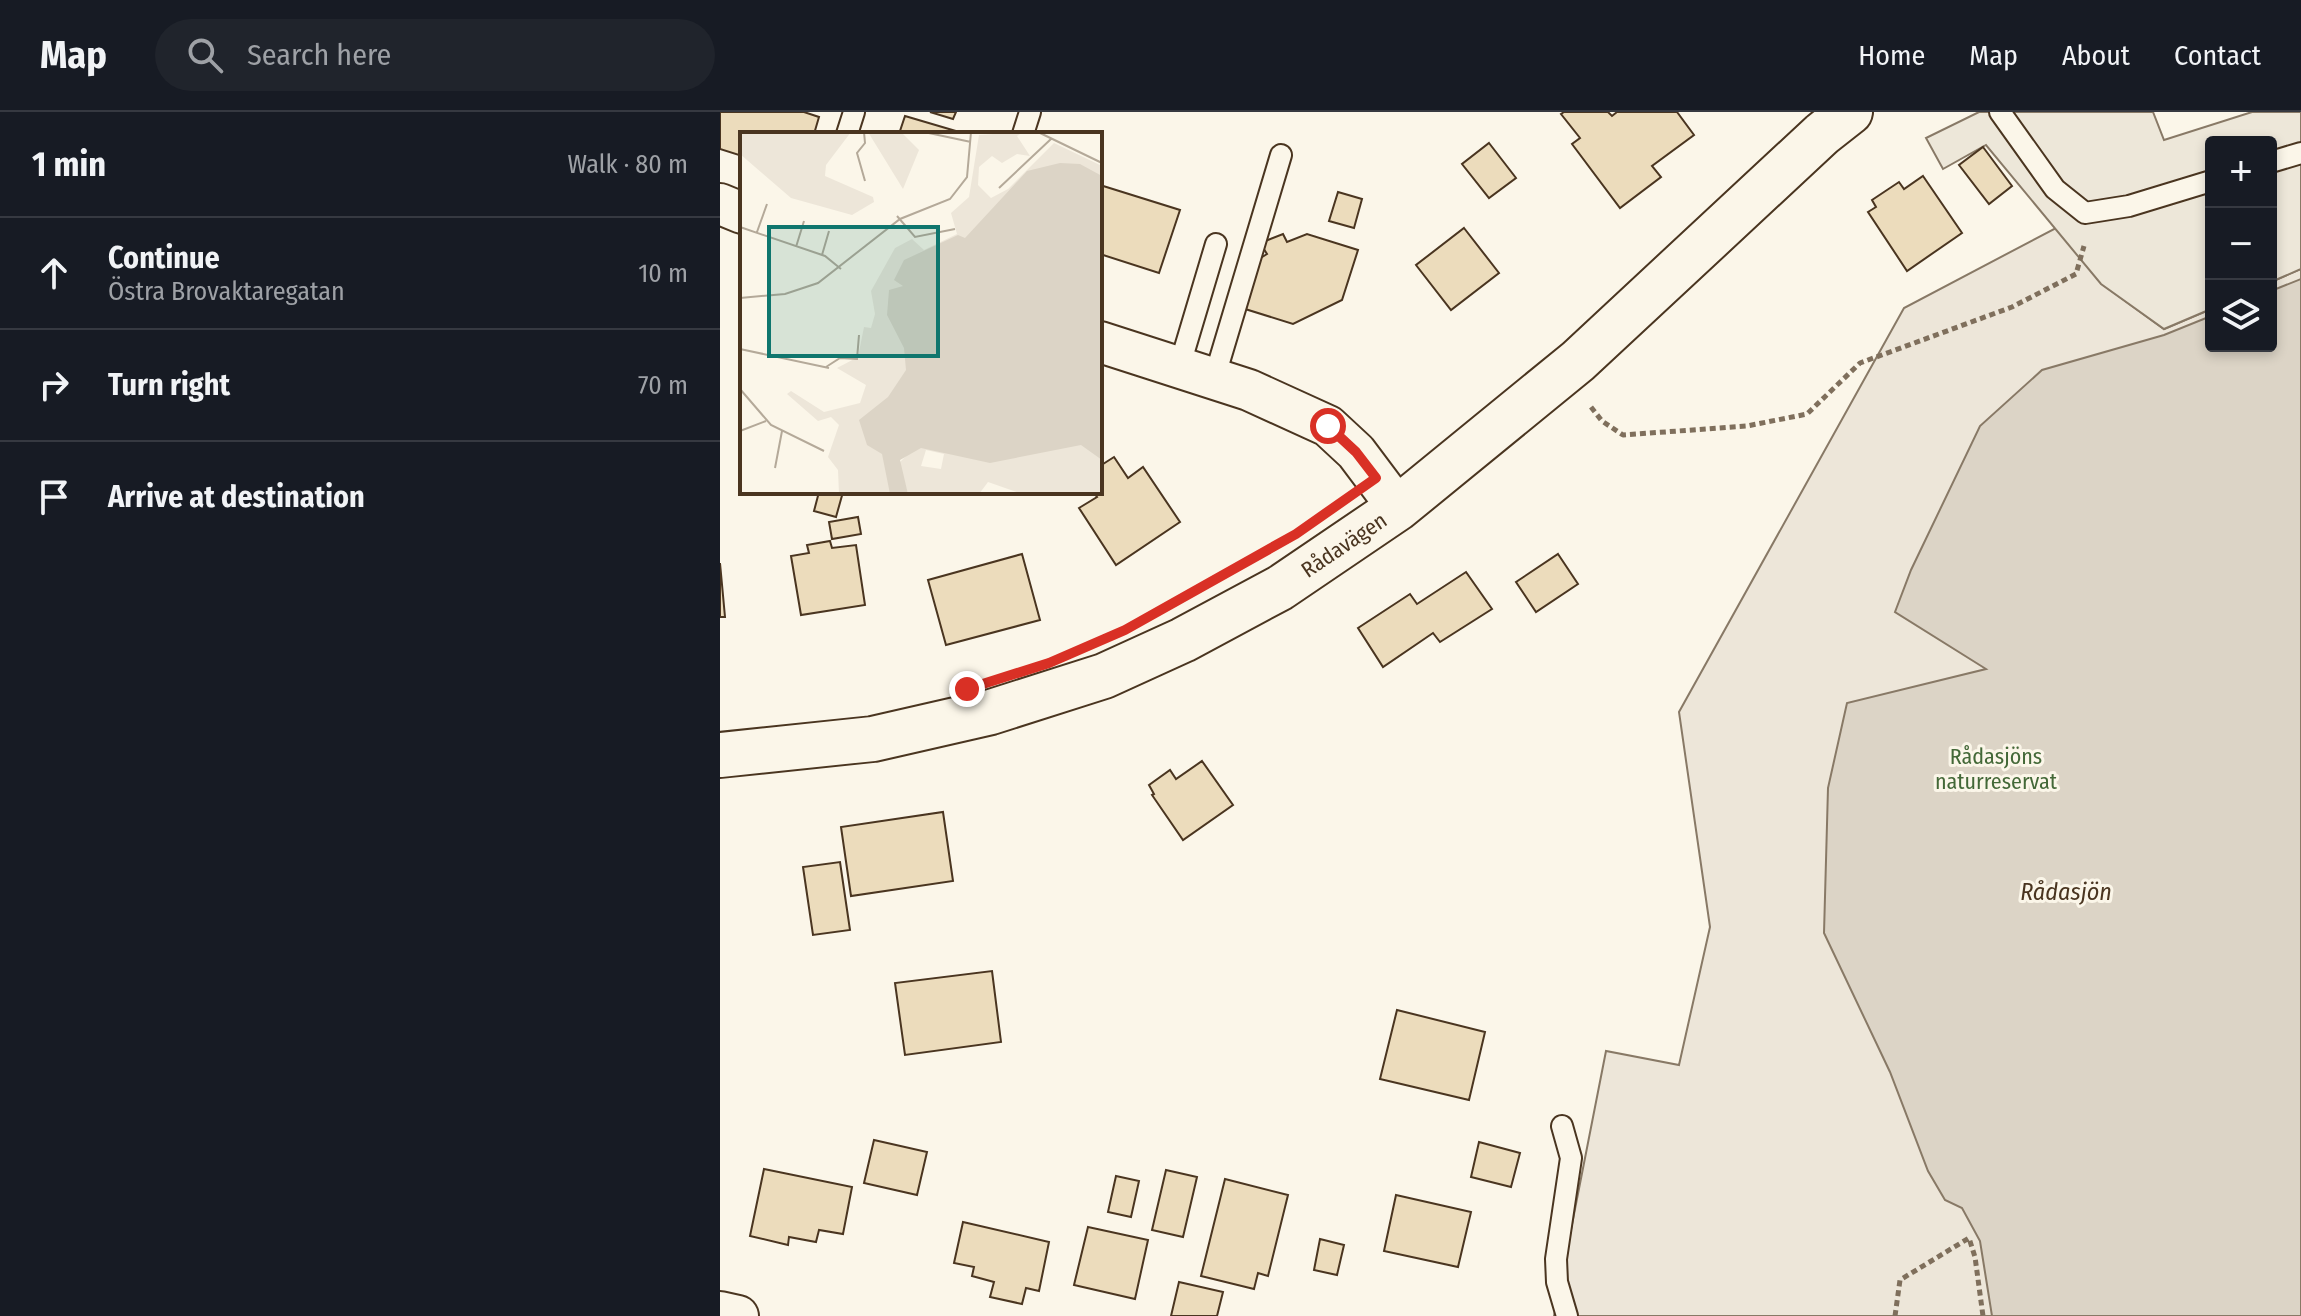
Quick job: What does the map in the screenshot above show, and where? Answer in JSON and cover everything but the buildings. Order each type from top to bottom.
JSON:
[{"type":"street","name":"Rådavägen","points":[[720,755],[873,739],[991,712],[1104,676],[1183,640],[1280,588],[1398,508],[1578,361],[1822,134],[1850,112]]},
{"type":"street","points":[[720,204],[740,212]]},
{"type":"street","points":[[1102,343],[1249,390],[1328,426],[1356,452],[1398,508]]},
{"type":"street","points":[[720,1312],[738,1316]]},
{"type":"lane","points":[[848,132],[854,112]]},
{"type":"lane","points":[[1024,132],[1030,112]]},
{"type":"lane","points":[[2000,112],[2055,189],[2085,213],[2129,206],[2205,183]]},
{"type":"lane","points":[[2277,160],[2301,153]]},
{"type":"lane","points":[[1196,373],[1281,155]]},
{"type":"lane","points":[[1196,373],[1216,244]]},
{"type":"lane","points":[[1562,1126],[1571,1158],[1556,1259],[1557,1282],[1567,1316]]},
{"type":"path","points":[[1588,404],[1602,421],[1623,435],[1747,426],[1807,414],[1860,363],[2012,307],[2076,274],[2084,250],[2085,213]]},
{"type":"path","points":[[1895,1316],[1900,1280],[1969,1238],[1975,1257],[1983,1316]]},
{"type":"green space","name":"Rådasjön","points":[[2056,228],[2102,284],[2164,329],[2205,312],[2205,352],[2277,352],[2277,279],[2301,269],[2301,1316],[1554,1316],[1606,1051],[1679,1065],[1710,927],[1679,712],[1904,308]]},
{"type":"shaded area","points":[[1979,112],[2153,112],[2164,140],[2252,112],[2301,112],[2301,269],[2277,279],[2277,136],[2205,136],[2205,312],[2164,329],[2101,284],[1986,145],[1943,169],[1926,138]]},
{"type":"water","name":"Rådasjön","points":[[2301,279],[2301,1316],[1992,1316],[1980,1241],[1962,1208],[1945,1200],[1928,1171],[1890,1072],[1824,933],[1828,788],[1847,703],[1986,669],[1895,612],[1911,570],[1980,426],[2042,370],[2164,335],[2205,318],[2205,352],[2277,352],[2277,289]]},
{"type":"route","points":[[967,689],[1049,663],[1125,630],[1296,534],[1376,478],[1356,452],[1328,426]]},
{"type":"park label","name":"Rådasjöns naturreservat","points":[[1996,768]]}]
